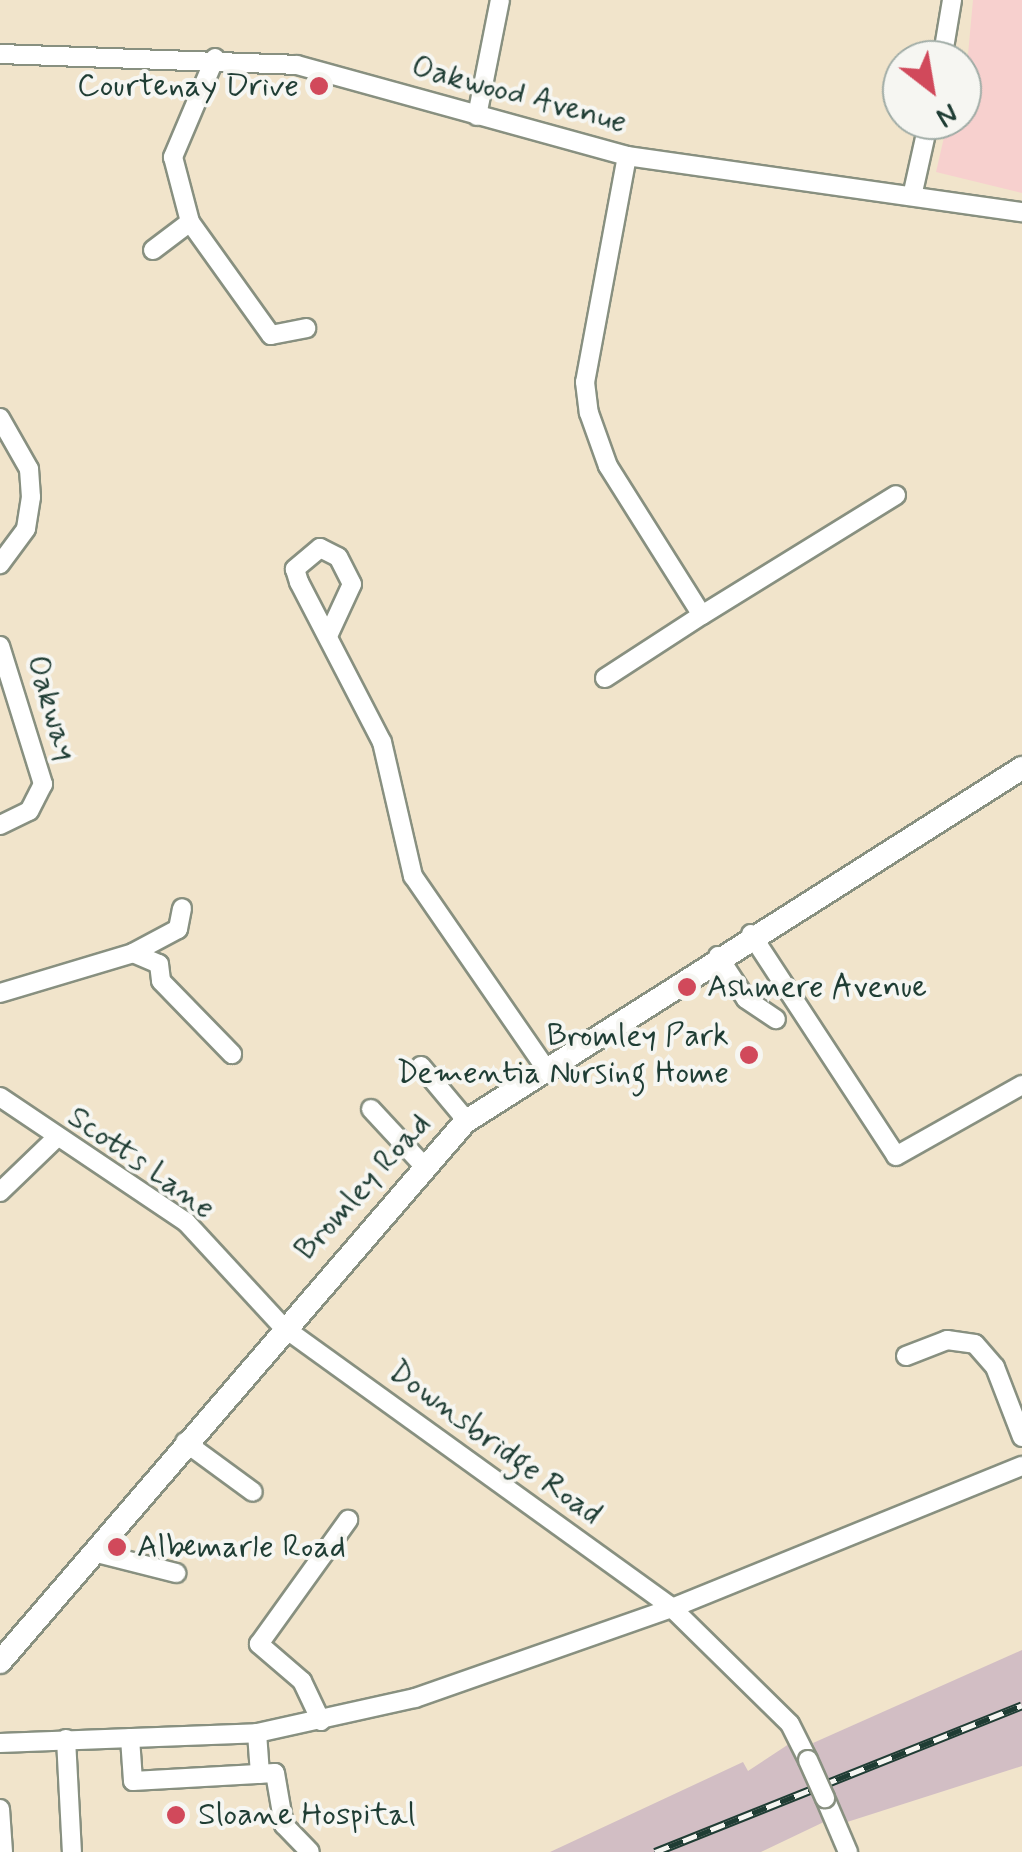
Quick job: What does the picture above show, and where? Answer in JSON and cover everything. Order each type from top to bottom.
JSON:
[{"type":"main road","name":"Bromley Road","points":[[0,1662],[283,1327],[467,1120],[548,1072],[750,934],[1022,768]]},
{"type":"street","points":[[477,116],[500,0]]},
{"type":"street","points":[[945,40],[952,0]]},
{"type":"street","name":"Oakwood Avenue","points":[[0,54],[215,58],[298,65],[627,156],[913,192],[1022,212]]},
{"type":"street","points":[[215,58],[173,156],[190,222],[270,335],[306,328]]},
{"type":"street","points":[[913,192],[925,140]]},
{"type":"street","points":[[627,156],[585,382],[589,413],[608,466],[702,615]]},
{"type":"street","points":[[152,250],[190,222]]},
{"type":"street","points":[[0,418],[29,469],[31,496],[26,529],[0,564]]},
{"type":"street","points":[[604,678],[896,495]]},
{"type":"street","points":[[328,636],[382,742],[413,876],[548,1072]]},
{"type":"street","name":"Oakway","points":[[0,646],[43,784],[29,811],[0,825]]},
{"type":"street","points":[[0,992],[133,954],[178,930],[182,908]]},
{"type":"street","points":[[750,934],[896,1156],[1022,1085]]},
{"type":"street","points":[[133,954],[159,964],[161,981],[232,1054]]},
{"type":"street","points":[[718,956],[746,999],[776,1019]]},
{"type":"street","points":[[422,1066],[467,1120]]},
{"type":"street","name":"Scotts Lane","points":[[0,1097],[54,1140],[186,1222],[283,1327]]},
{"type":"street","points":[[371,1109],[423,1165]]},
{"type":"street","points":[[0,1192],[54,1140]]},
{"type":"street","name":"Downsbridge Road","points":[[283,1327],[672,1608],[790,1724],[848,1852]]},
{"type":"street","points":[[906,1356],[947,1340],[975,1344],[994,1367],[1022,1437]]},
{"type":"street","points":[[185,1442],[253,1492]]},
{"type":"street","points":[[0,1742],[257,1733],[321,1721],[672,1608],[1022,1466]]},
{"type":"street","points":[[321,1721],[302,1681],[259,1644],[348,1520]]},
{"type":"street","points":[[93,1552],[176,1573]]},
{"type":"street","points":[[257,1733],[260,1774]]},
{"type":"street","points":[[130,1738],[133,1782],[274,1773],[284,1825],[310,1852]]},
{"type":"street","points":[[66,1739],[72,1852]]},
{"type":"street","points":[[0,1809],[2,1852]]},
{"type":"shaded area","points":[[973,0],[1022,0],[1022,193],[936,172],[943,140],[982,140],[982,40],[969,40]]},
{"type":"shaded area","points":[[1022,1650],[1022,1766],[844,1823],[813,1743]]},
{"type":"shaded area","points":[[792,1742],[828,1820],[761,1852],[550,1852],[743,1762],[748,1771]]},
{"type":"railway","points":[[655,1852],[1022,1705]]},
{"type":"place","name":"Courtenay Drive","points":[[319,86]]},
{"type":"place","name":"Ashmere Avenue","points":[[687,987]]},
{"type":"place","name":"Bromley Park Dementia Nursing Home","points":[[749,1055]]},
{"type":"place","name":"Albemarle Road","points":[[117,1547]]},
{"type":"place","name":"Sloane Hospital","points":[[176,1815]]}]
